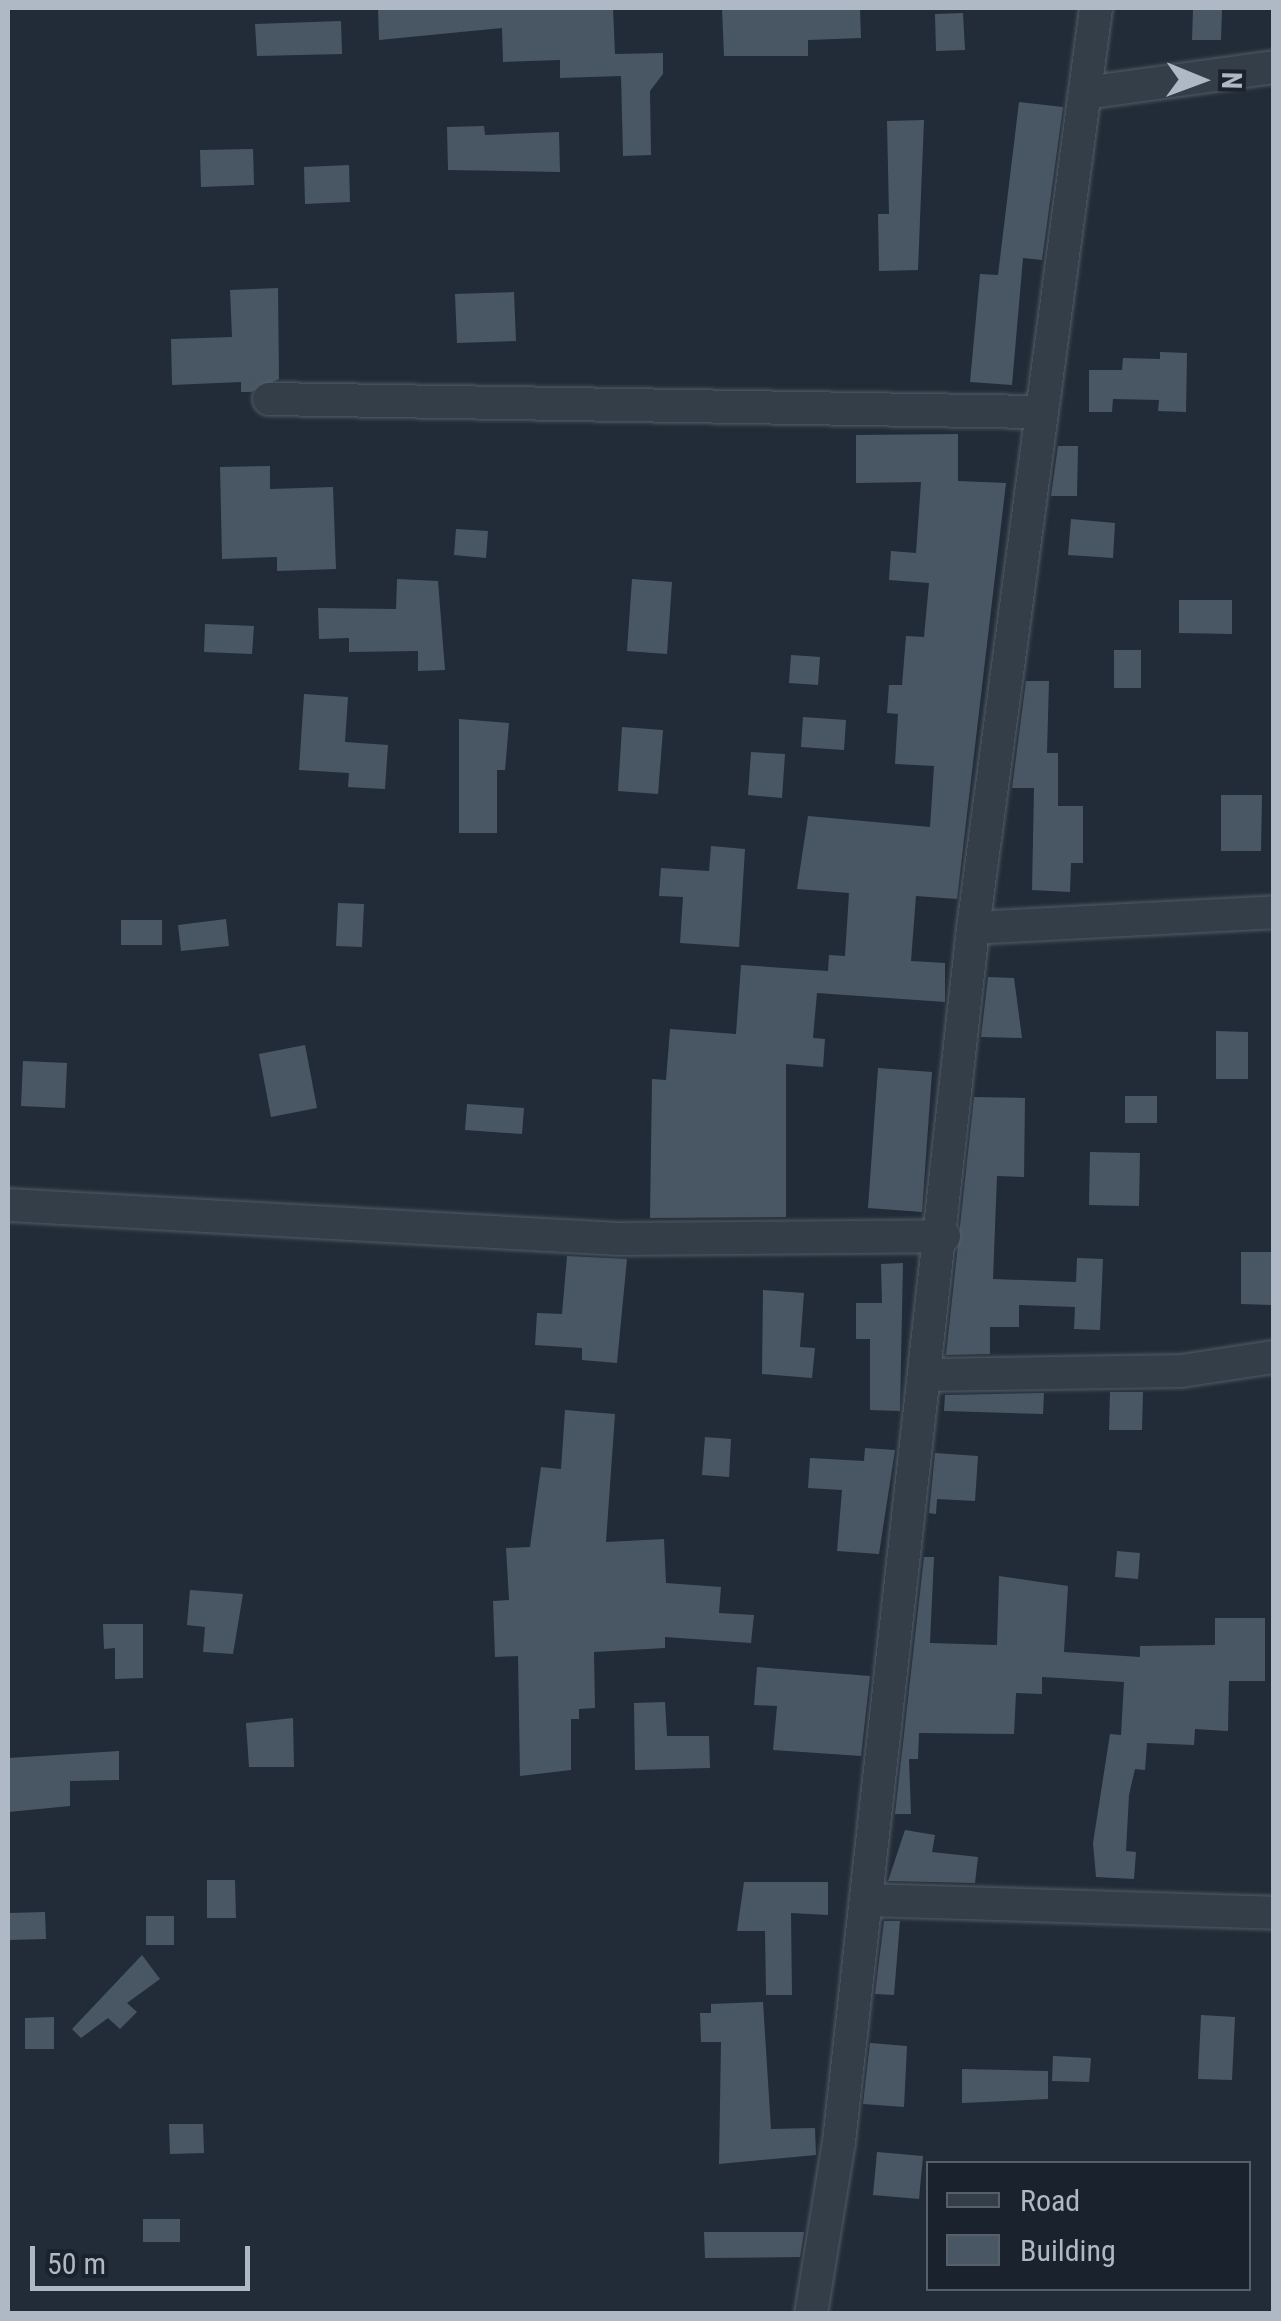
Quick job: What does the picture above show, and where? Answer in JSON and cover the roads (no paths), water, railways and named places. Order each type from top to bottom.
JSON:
[{"type":"street","points":[[812,2314],[867,1900],[944,1236],[973,928],[1096,8]]},
{"type":"street","points":[[1085,93],[1274,67]]},
{"type":"street","points":[[269,398],[1039,412]]},
{"type":"street","points":[[973,928],[1274,912]]},
{"type":"street","points":[[8,1206],[619,1239],[944,1236]]},
{"type":"street","points":[[927,1375],[1181,1371],[1274,1357]]},
{"type":"street","points":[[867,1900],[1274,1912]]}]
